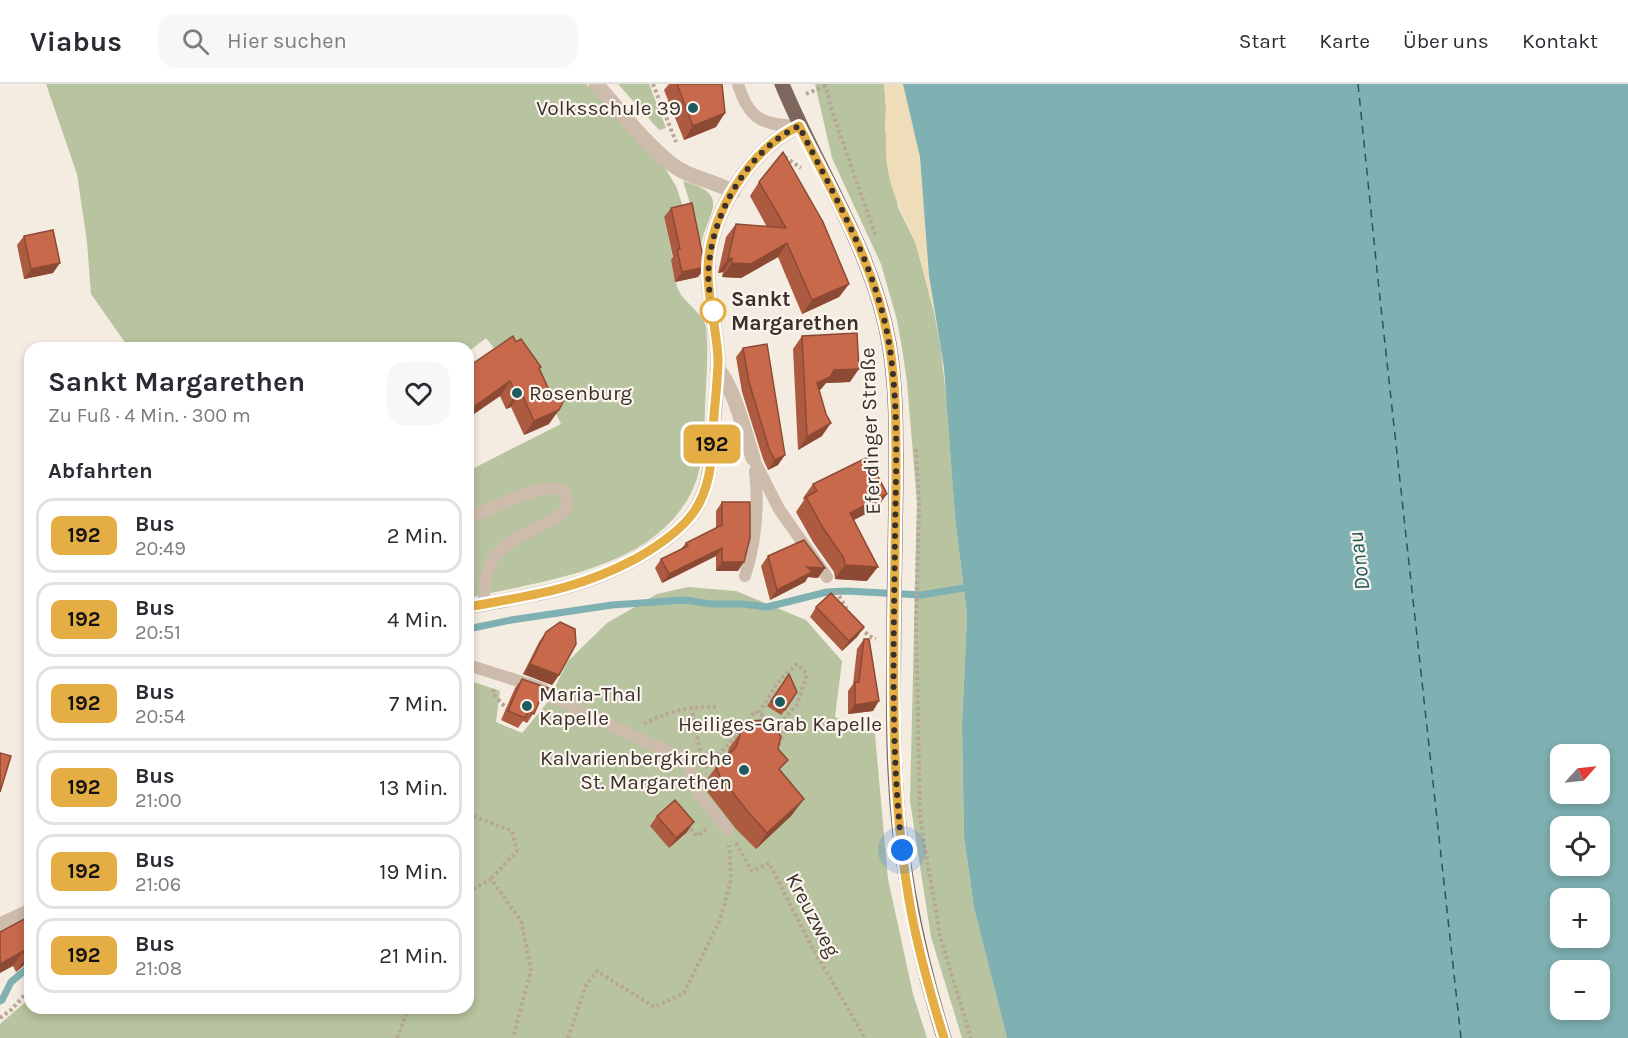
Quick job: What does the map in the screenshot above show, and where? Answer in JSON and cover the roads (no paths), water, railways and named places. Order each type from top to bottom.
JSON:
[{"type":"main road","name":"Eferdinger Straße","points":[[782,84],[799,126],[858,243],[878,298],[887,334],[895,404],[894,753],[902,855],[911,913],[944,1038]]},
{"type":"street","points":[[596,84],[674,165],[733,192]]},
{"type":"street","points":[[474,606],[549,592],[597,578],[656,546],[686,521],[700,503],[709,475],[717,369],[717,344],[708,267],[712,241],[719,220],[733,192],[763,150],[782,135],[799,126]]},
{"type":"street","points":[[717,369],[721,372],[731,393],[753,458]]},
{"type":"street","points":[[0,925],[24,914]]},
{"type":"lane","points":[[738,84],[748,106],[762,121],[772,125],[799,126]]},
{"type":"lane","points":[[745,576],[753,548],[756,521],[757,486],[753,458]]},
{"type":"lane","points":[[753,458],[779,509],[827,577]]},
{"type":"lane","points":[[474,516],[525,494],[547,488],[561,490],[567,499],[564,512],[518,536],[497,554],[488,569],[483,586],[484,604]]},
{"type":"lane","points":[[474,667],[534,685],[574,708],[684,761],[701,797],[728,830]]},
{"type":"water","name":"Donau","points":[[903,84],[1628,84],[1628,1038],[1007,1038],[974,908],[964,837],[962,726],[967,615],[955,517],[944,368],[929,276],[920,157]]},
{"type":"waterway","points":[[474,628],[612,605],[685,600],[767,607],[827,592],[921,595],[964,588]]},
{"type":"waterway","points":[[0,1001],[11,982],[24,971]]},
{"type":"place","name":"Volksschule 39","points":[[693,108]]},
{"type":"place","name":"Sankt Margarethen","points":[[713,311]]},
{"type":"place","name":"Rosenburg","points":[[517,393]]},
{"type":"place","name":"Heiliges-Grab Kapelle","points":[[780,702]]},
{"type":"place","name":"Maria-Thal Kapelle","points":[[527,706]]},
{"type":"place","name":"Kalvarienbergkirche St. Margarethen","points":[[744,770]]}]
